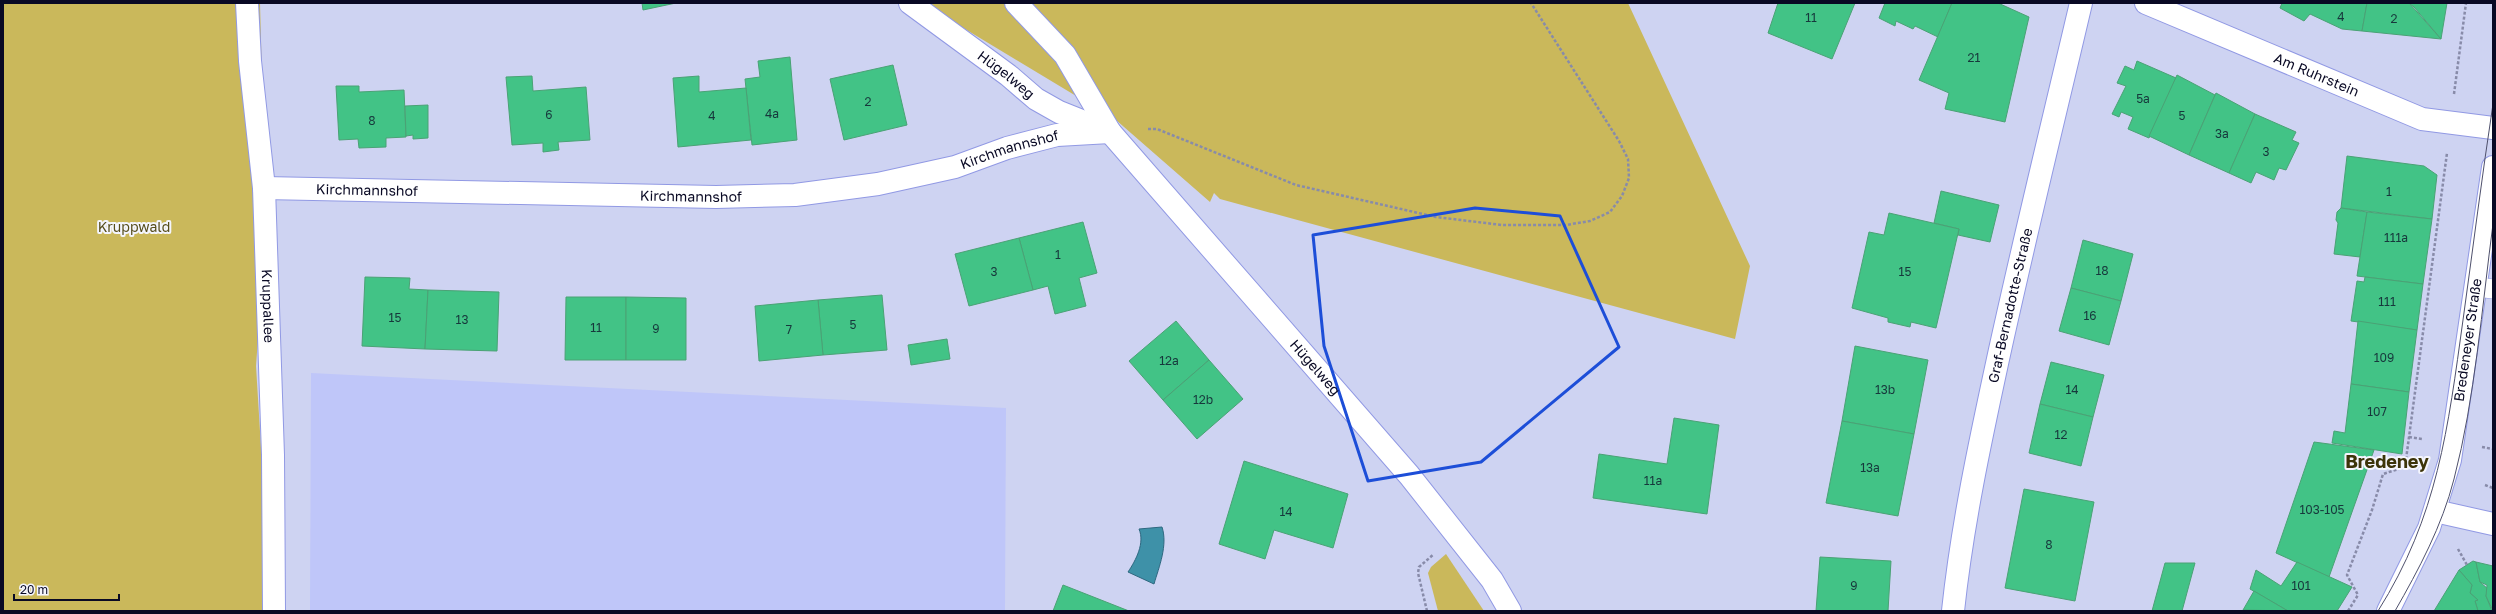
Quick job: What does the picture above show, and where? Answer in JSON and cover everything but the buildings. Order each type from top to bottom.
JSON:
[{"type":"street","name":"Kruppallee","points":[[247,3],[250,68],[264,188],[273,455],[274,611]]},
{"type":"street","name":"Hügelweg","points":[[910,3],[1008,75],[1036,99],[1059,112],[1110,132]]},
{"type":"street","name":"Hügelweg","points":[[1016,3],[1065,56],[1110,132],[1409,475],[1492,580],[1510,611]]},
{"type":"street","name":"Graf-Bernadotte-Straße","points":[[1953,611],[1957,572],[1980,438],[2015,281],[2081,3]]},
{"type":"street","name":"Am Ruhrstein","points":[[2146,3],[2422,119],[2493,128]]},
{"type":"street","name":"Kirchmannshof","points":[[264,188],[716,197],[795,195],[878,184],[956,167],[1007,148],[1057,135],[1110,132]]},
{"type":"street","name":"Bredeneyer Straße","points":[[2388,611],[2409,572],[2435,511],[2454,443],[2485,288],[2493,167]]},
{"type":"street","points":[[2435,511],[2493,524]]},
{"type":"path","points":[[1110,132],[1134,128],[1157,129],[1296,185],[1436,217],[1502,225],[1566,225],[1590,221],[1610,212],[1622,196],[1629,178],[1628,159],[1619,141],[1531,3]]},
{"type":"path","points":[[2348,611],[2358,595],[2347,575],[2372,510],[2383,474],[2405,467],[2419,376],[2445,167],[2453,122],[2455,79],[2466,3]]},
{"type":"path","points":[[2485,486],[2493,488]]},
{"type":"path","points":[[1427,611],[1418,573],[1419,567],[1457,535]]},
{"type":"path","points":[[2458,550],[2467,564]]},
{"type":"highlighted area","points":[[1475,208],[1560,216],[1619,347],[1481,462],[1368,481],[1324,346],[1313,235]]},
{"type":"shaded area","points":[[311,373],[1006,408],[1005,611],[310,611]]},
{"type":"shaded area","points":[[1162,527],[1164,541],[1154,584],[1128,572],[1139,551],[1141,534],[1139,529]]},
{"type":"green space","name":"Kruppwald","points":[[3,3],[260,3],[266,226],[256,366],[271,611],[3,611]]},
{"type":"green space","points":[[922,3],[1628,3],[1750,266],[1735,339],[1220,199],[1214,193],[1210,202],[1116,120]]},
{"type":"green space","points":[[1446,554],[1484,611],[1438,611],[1428,573],[1431,567]]},
{"type":"tram line","points":[[2378,611],[2398,576],[2414,541],[2427,506],[2437,470],[2452,398],[2493,104]]},
{"type":"tram line","points":[[2395,611],[2429,547],[2443,514],[2454,479],[2473,385],[2493,224]]},
{"type":"district","name":"Bredeney","points":[[2387,462]]}]
